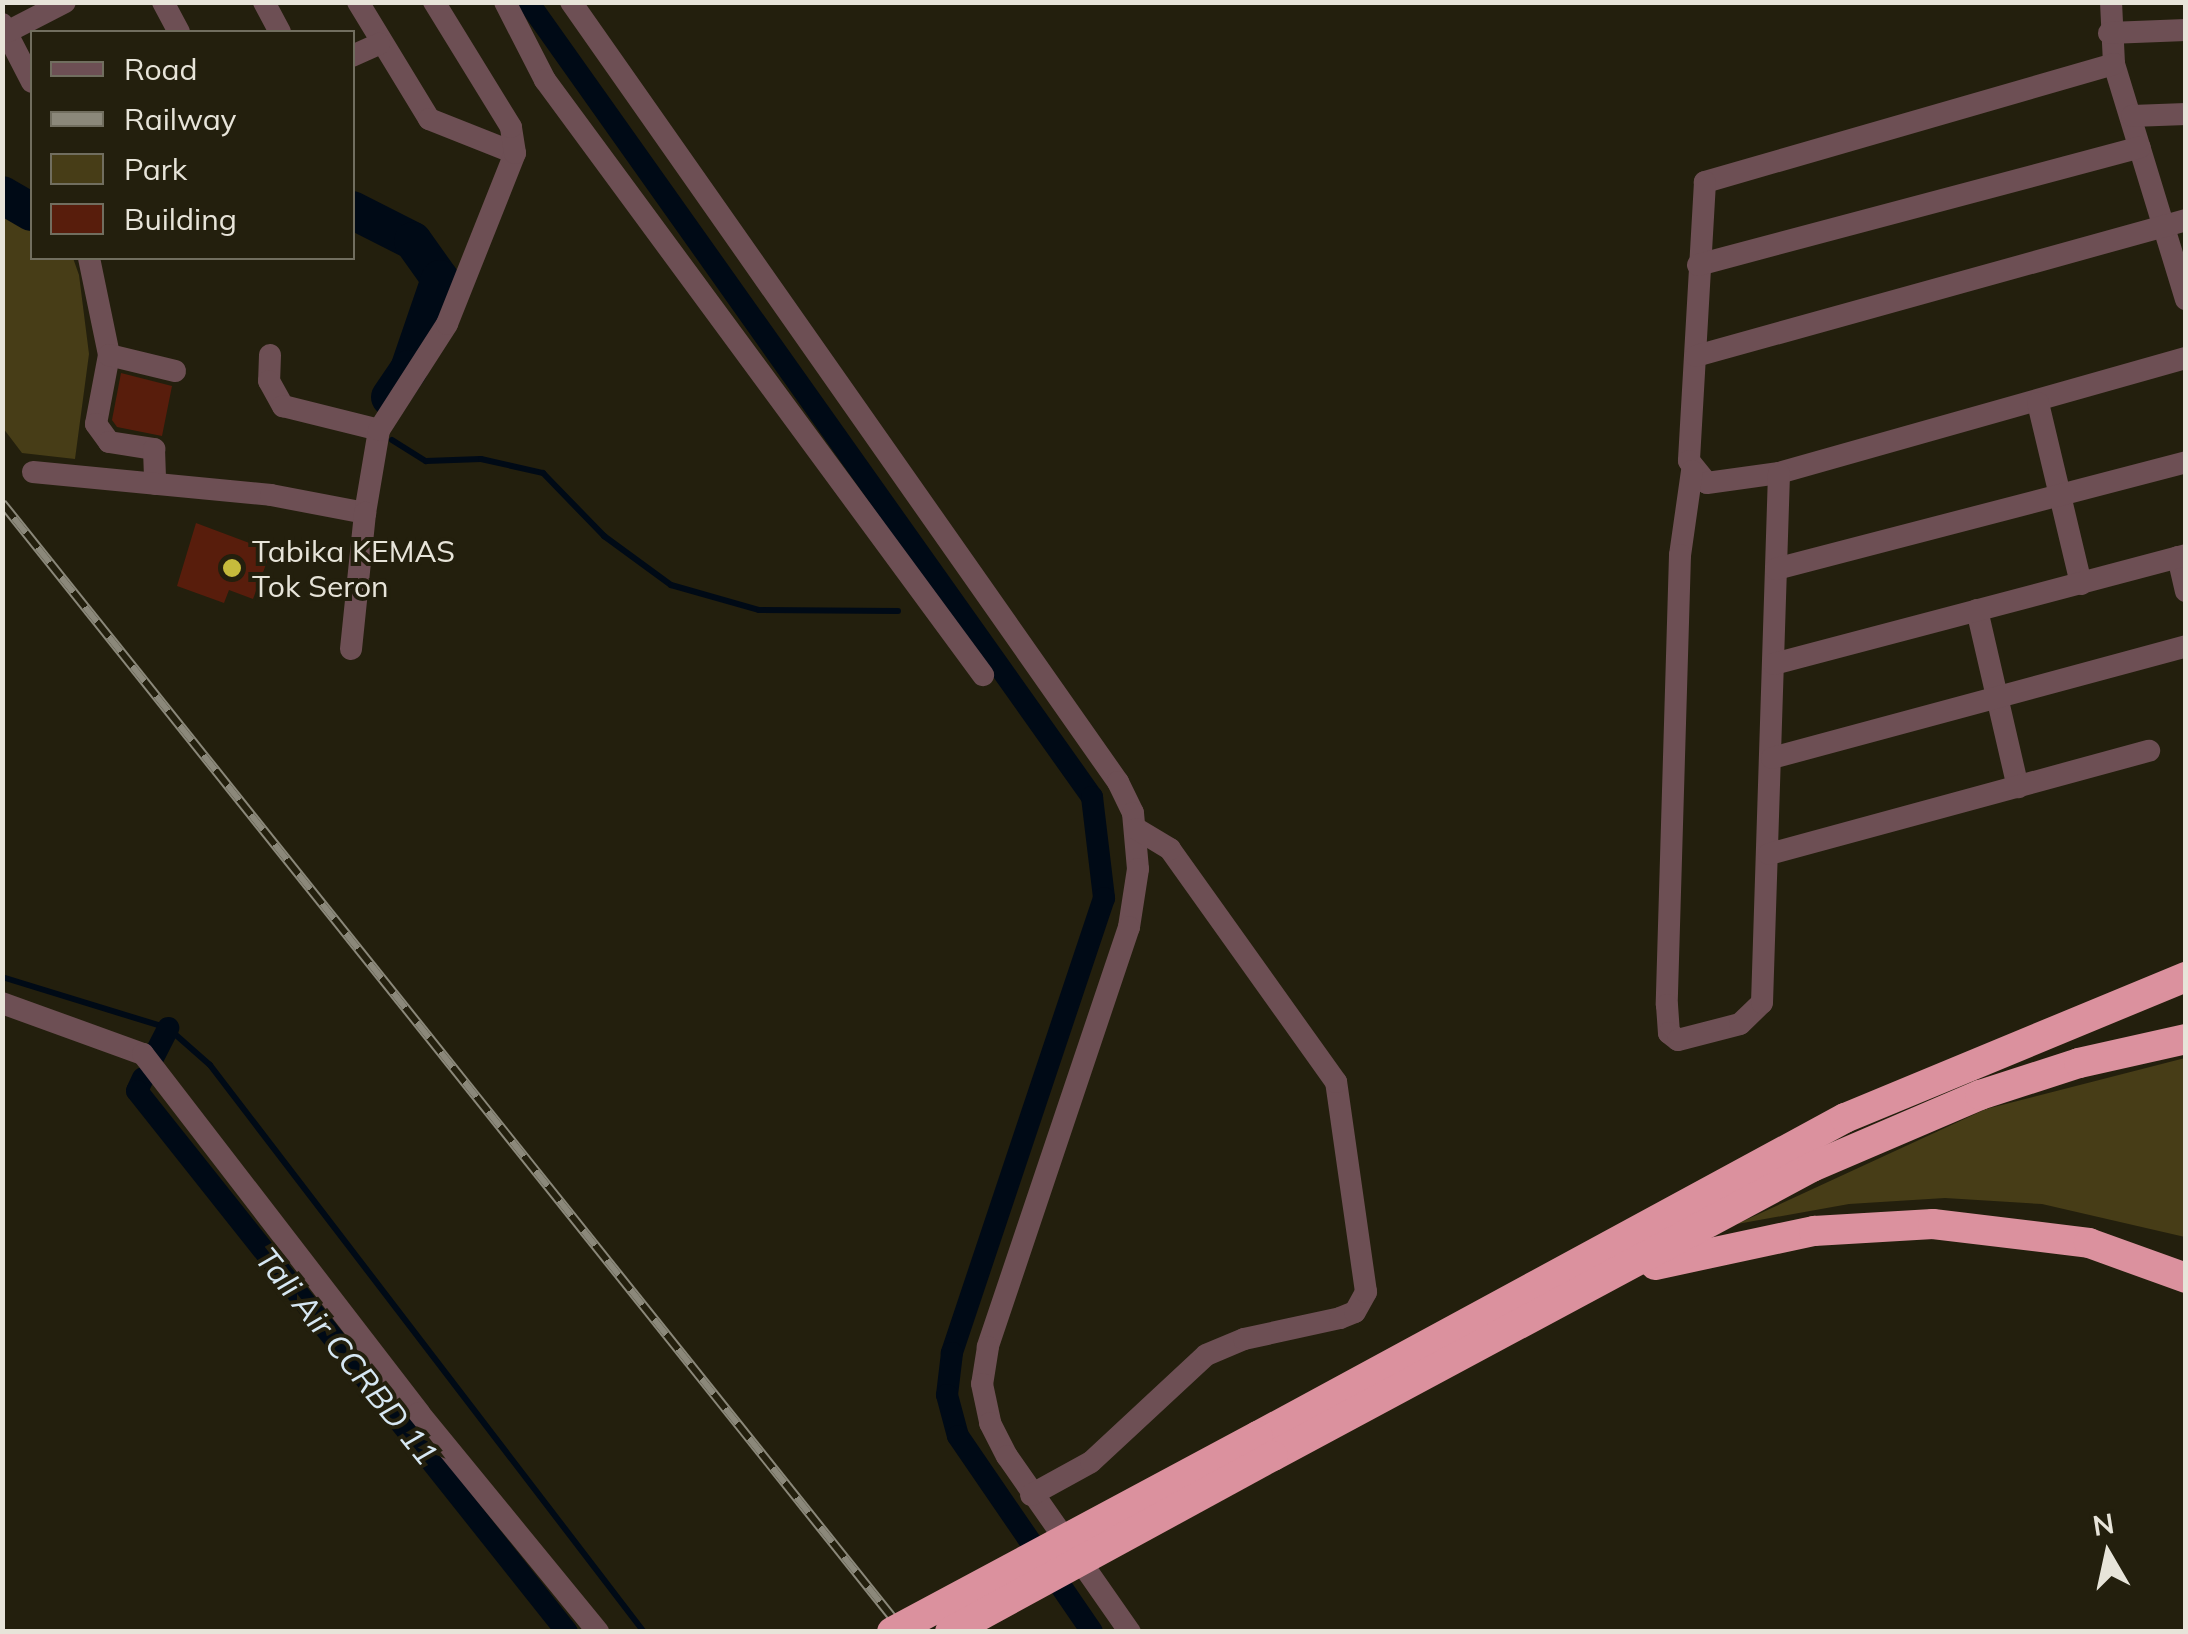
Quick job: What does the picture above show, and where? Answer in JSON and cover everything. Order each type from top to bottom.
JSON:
[{"type":"highway","points":[[950,1632],[1609,1245],[1845,1118],[2186,977]]},
{"type":"highway","points":[[1609,1245],[1800,1146],[1981,1075],[2186,1021]]},
{"type":"highway","points":[[892,1632],[1608,1277],[1812,1167],[1980,1094],[2079,1062],[2186,1039]]},
{"type":"highway","points":[[1608,1277],[1814,1231],[1933,1224],[2089,1244],[2186,1278]]},
{"type":"street","points":[[30,78],[5,28],[64,2]]},
{"type":"street","points":[[163,2],[178,30]]},
{"type":"street","points":[[264,2],[279,30]]},
{"type":"street","points":[[358,2],[379,44],[429,119],[515,154]]},
{"type":"street","points":[[505,2],[546,80],[984,675]]},
{"type":"street","points":[[571,2],[1118,782],[1137,829],[1129,928],[985,1366],[990,1422],[1031,1495],[1130,1632]]},
{"type":"street","points":[[2111,2],[2109,33],[2114,64],[2140,147],[2174,223],[2186,299]]},
{"type":"street","points":[[351,649],[365,513],[380,430],[447,324],[515,154],[511,127],[442,5]]},
{"type":"street","points":[[2109,33],[2186,30]]},
{"type":"street","points":[[355,55],[379,44]]},
{"type":"street","points":[[1779,473],[1770,854],[1762,1003],[1740,1024],[1678,1040],[1669,1033],[1666,1005],[1680,555],[1692,471],[1700,192],[1713,176],[2114,64]]},
{"type":"street","points":[[2132,116],[2186,114]]},
{"type":"street","points":[[1698,265],[2140,147]]},
{"type":"street","points":[[1696,356],[2174,223]]},
{"type":"street","points":[[89,260],[109,356],[96,424],[109,442],[154,449],[155,484]]},
{"type":"street","points":[[270,355],[269,380],[282,406],[380,430]]},
{"type":"street","points":[[109,356],[176,370]]},
{"type":"street","points":[[1692,471],[1707,482],[1779,473],[2186,358]]},
{"type":"street","points":[[2038,402],[2081,584]]},
{"type":"street","points":[[1776,569],[2186,462]]},
{"type":"street","points":[[33,472],[155,484],[365,513]]},
{"type":"street","points":[[1774,664],[2182,556],[2186,591]]},
{"type":"street","points":[[1977,610],[2018,786]]},
{"type":"street","points":[[1772,758],[2186,646]]},
{"type":"street","points":[[1770,854],[2149,751]]},
{"type":"street","points":[[1031,1495],[1091,1462],[1206,1355],[1244,1339],[1355,1312],[1366,1292],[1336,1082],[1170,849],[1137,829]]},
{"type":"street","points":[[2,1003],[143,1054],[419,1413],[598,1632]]},
{"type":"green space","points":[[3,212],[30,223],[30,260],[74,260],[89,354],[75,459],[22,453],[3,428]]},
{"type":"green space","points":[[2185,1058],[2185,1237],[2042,1204],[1945,1198],[1849,1204],[1737,1224],[1986,1109]]},
{"type":"building","points":[[121,373],[172,386],[162,436],[117,427],[112,420]]},
{"type":"building","points":[[196,523],[271,551],[253,599],[229,590],[224,603],[177,586]]},
{"type":"waterway","points":[[528,2],[1092,797],[1104,898],[952,1353],[947,1395],[958,1436],[1092,1632]]},
{"type":"waterway","points":[[2,195],[30,211]]},
{"type":"waterway","points":[[355,212],[413,241],[440,279],[409,369],[390,397]]},
{"type":"waterway","points":[[392,440],[426,461],[481,459],[543,473],[604,536],[671,585],[759,610],[898,611]]},
{"type":"waterway","points":[[2,977],[168,1028],[210,1065],[644,1632]]},
{"type":"waterway","points":[[152,1060],[168,1028]]},
{"type":"waterway","name":"Tali Air CCRBD 11","points":[[143,1078],[137,1091],[567,1632]]},
{"type":"railway","points":[[2,503],[904,1632]]},
{"type":"place","name":"Tabika KEMAS Tok Seron","points":[[232,568]]}]
